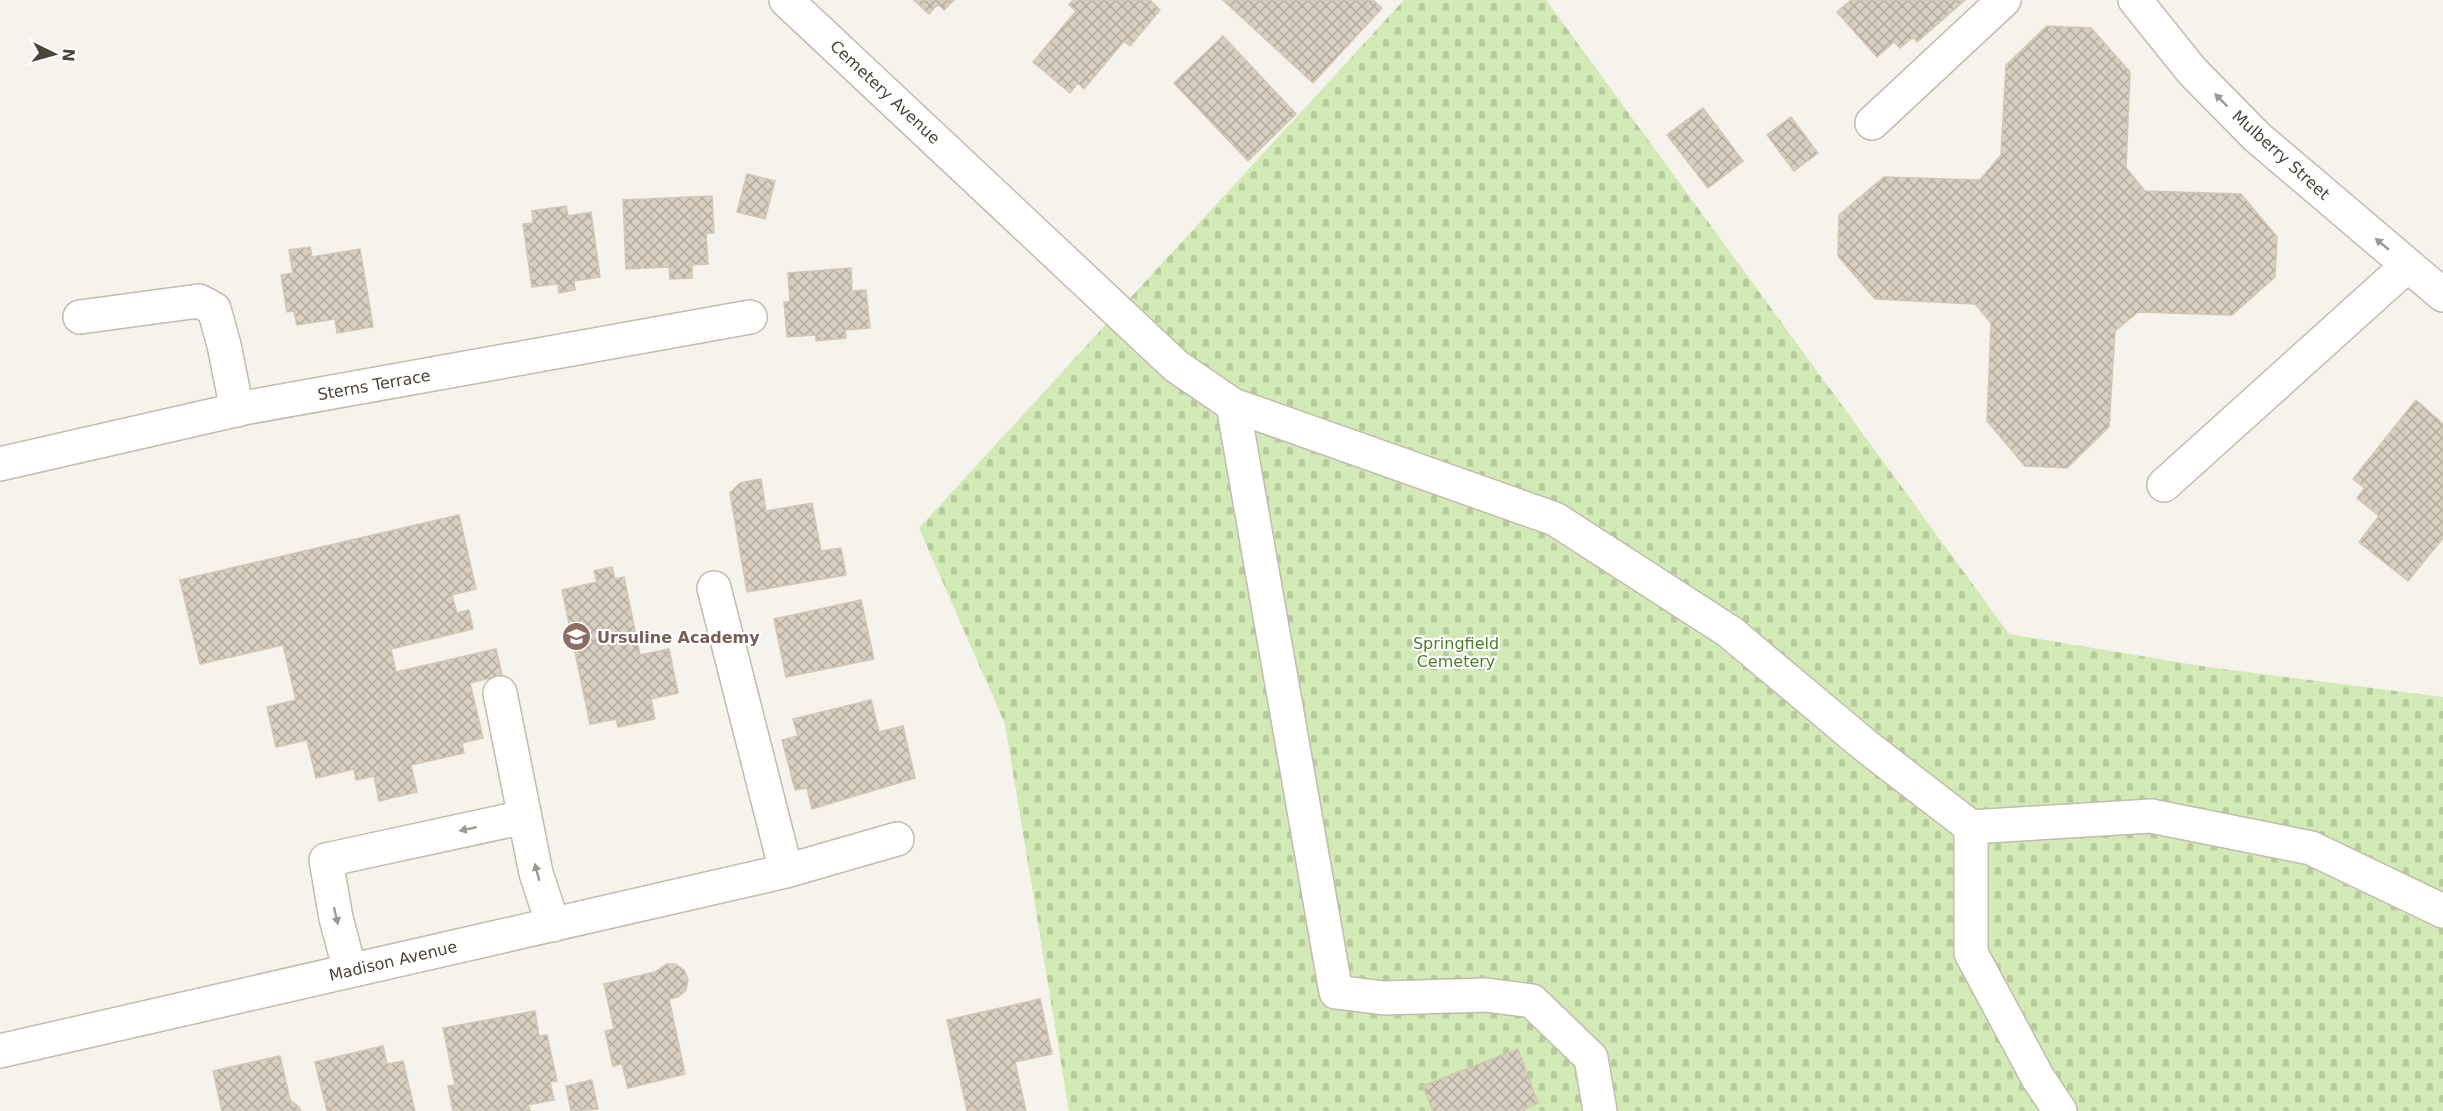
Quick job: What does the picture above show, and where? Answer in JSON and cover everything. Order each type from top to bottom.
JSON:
[{"type":"street","name":"Cemetery Avenue","points":[[786,0],[1176,366],[1233,405],[1556,519],[1730,632],[1866,746],[1971,827]]},
{"type":"street","points":[[1872,123],[2004,0]]},
{"type":"street","name":"Mulberry Street","points":[[2135,0],[2192,71],[2257,137],[2443,295]]},
{"type":"street","points":[[2164,485],[2408,265]]},
{"type":"street","points":[[80,317],[199,301],[214,309],[237,410]]},
{"type":"street","name":"Sterns Terrace","points":[[0,464],[237,410],[750,317]]},
{"type":"street","points":[[1233,405],[1336,992],[1384,998],[1486,995],[1532,1001],[1591,1058],[1600,1111]]},
{"type":"street","points":[[714,588],[786,871]]},
{"type":"street","points":[[500,693],[536,873],[554,925]]},
{"type":"street","points":[[2060,1111],[2038,1078],[1971,953],[1971,827],[2151,816],[2311,848],[2443,911]]},
{"type":"street","points":[[350,971],[336,918],[326,860],[525,817]]},
{"type":"street","name":"Madison Avenue","points":[[0,1051],[786,871],[897,839]]},
{"type":"green space","name":"Springfield Cemetery","points":[[1404,0],[1546,0],[2009,634],[2207,667],[2443,697],[2443,1111],[1069,1111],[1005,724],[919,528]]},
{"type":"building","points":[[914,0],[954,0],[944,10],[938,4],[929,14]]},
{"type":"building","points":[[1073,0],[1150,0],[1160,10],[1130,46],[1124,41],[1084,89],[1078,83],[1070,93],[1033,62],[1076,11],[1069,5]]},
{"type":"building","points":[[1223,0],[1373,0],[1382,8],[1313,83]]},
{"type":"building","points":[[1851,0],[1965,0],[1917,42],[1913,37],[1900,48],[1894,42],[1877,57],[1837,12]]},
{"type":"building","points":[[2047,26],[2091,28],[2130,72],[2126,168],[2145,191],[2241,194],[2277,237],[2275,277],[2232,315],[2138,312],[2115,331],[2109,427],[2067,468],[2025,466],[1987,421],[1991,323],[1975,304],[1875,299],[1838,256],[1839,215],[1884,177],[1980,180],[2001,155],[2006,65]]},
{"type":"building","points":[[1223,36],[1296,114],[1248,161],[1174,83]]},
{"type":"building","points":[[1703,108],[1743,161],[1708,188],[1667,135]]},
{"type":"building","points":[[1791,117],[1818,153],[1794,171],[1767,135]]},
{"type":"building","points":[[747,174],[775,181],[765,219],[737,212]]},
{"type":"building","points":[[712,196],[714,233],[706,233],[708,264],[692,265],[692,278],[670,279],[669,267],[626,269],[623,200]]},
{"type":"building","points":[[566,206],[568,216],[591,212],[600,277],[574,281],[575,290],[559,293],[558,284],[532,287],[523,224],[533,223],[532,211]]},
{"type":"building","points":[[310,247],[312,257],[360,249],[373,327],[337,333],[335,319],[297,325],[294,311],[287,312],[281,275],[293,273],[289,250]]},
{"type":"building","points":[[851,268],[852,291],[866,290],[870,328],[845,330],[846,338],[816,341],[816,335],[787,337],[784,302],[790,302],[788,273]]},
{"type":"building","points":[[2416,400],[2443,424],[2443,538],[2408,581],[2359,542],[2379,516],[2357,498],[2365,488],[2353,479]]},
{"type":"building","points":[[761,479],[766,511],[812,503],[821,551],[841,548],[846,575],[747,592],[730,493],[740,483]]},
{"type":"building","points":[[459,515],[476,589],[452,595],[457,613],[469,610],[473,629],[391,649],[396,672],[496,649],[502,675],[470,683],[483,738],[462,743],[464,753],[411,765],[417,792],[379,801],[374,776],[356,780],[354,769],[316,778],[307,740],[276,747],[267,707],[296,700],[283,645],[200,664],[180,580]]},
{"type":"building","points":[[612,567],[615,579],[624,577],[640,655],[669,649],[678,693],[651,699],[655,719],[618,727],[616,719],[590,724],[562,590],[597,582],[594,571]]},
{"type":"building","points":[[861,600],[874,659],[786,677],[774,619]]},
{"type":"building","points":[[871,700],[879,732],[903,726],[915,778],[812,809],[807,788],[795,790],[782,740],[798,736],[793,719]]},
{"type":"building","points":[[667,964],[675,964],[684,970],[688,979],[686,990],[678,997],[669,999],[685,1074],[628,1088],[622,1064],[613,1066],[605,1031],[614,1029],[604,984],[655,972]]},
{"type":"building","points":[[1040,999],[1052,1054],[1015,1062],[1026,1111],[967,1111],[947,1020]]},
{"type":"building","points":[[535,1011],[539,1036],[547,1035],[557,1081],[550,1082],[554,1100],[528,1105],[530,1111],[453,1111],[448,1086],[455,1085],[443,1028]]},
{"type":"building","points":[[383,1046],[387,1064],[403,1061],[415,1111],[327,1111],[315,1062]]},
{"type":"building","points":[[1518,1049],[1538,1103],[1524,1109],[1525,1111],[1433,1111],[1423,1086]]},
{"type":"building","points":[[280,1056],[290,1100],[301,1111],[222,1111],[213,1071]]},
{"type":"building","points":[[592,1080],[598,1109],[571,1111],[566,1086]]},
{"type":"place","name":"Ursuline Academy","points":[[576,637]]}]
